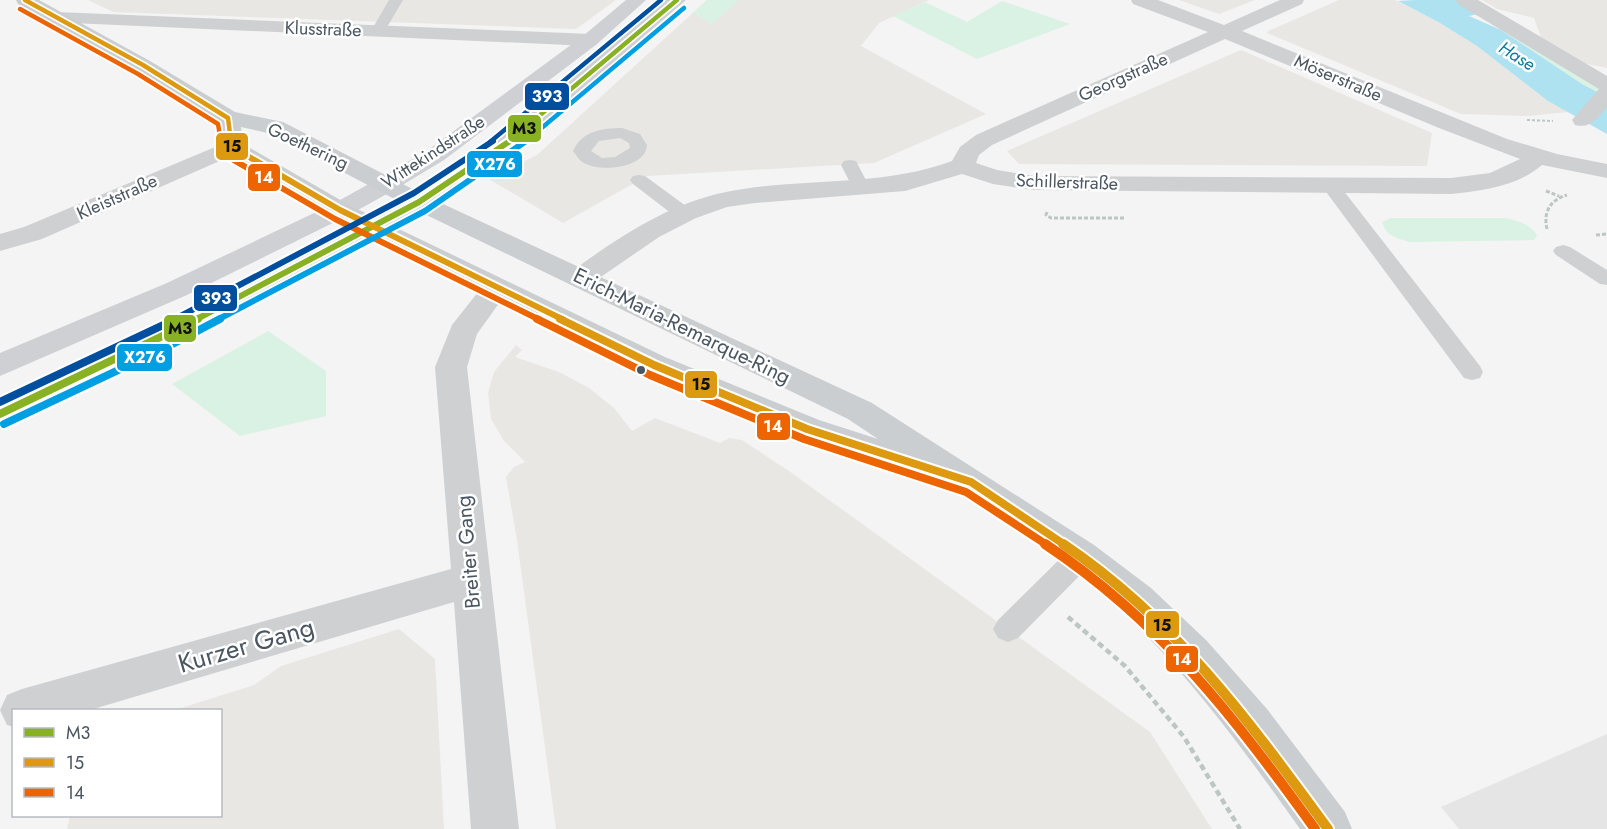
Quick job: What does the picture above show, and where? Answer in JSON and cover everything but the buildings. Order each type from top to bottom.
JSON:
[{"type":"main road","name":"Goethering","points":[[25,0],[143,65],[228,118],[275,127],[385,185]]},
{"type":"main road","points":[[228,118],[232,147]]},
{"type":"main road","name":"Goethering","points":[[232,147],[339,210],[375,227]]},
{"type":"main road","name":"Erich-Maria-Remarque-Ring","points":[[385,185],[410,207],[582,277],[860,411],[1081,556],[1137,600],[1192,654],[1252,724],[1328,829]]},
{"type":"main road","points":[[339,210],[389,206],[410,207],[686,349],[750,358]]},
{"type":"main road","name":"Erich-Maria-Remarque-Ring","points":[[375,227],[654,365],[807,429],[971,482]]},
{"type":"street","name":"Wittekindstraße","points":[[0,365],[177,289],[385,185],[436,155],[590,40],[637,0]]},
{"type":"street","name":"Wittekindstraße","points":[[0,414],[158,340],[410,207],[507,143],[677,0]]},
{"type":"street","name":"Möserstraße","points":[[1140,0],[1225,31],[1535,158],[1607,171]]},
{"type":"street","name":"Georgstraße","points":[[962,166],[968,152],[984,140],[1295,0]]},
{"type":"street","points":[[1464,0],[1607,85]]},
{"type":"street","name":"Klusstraße","points":[[57,18],[590,40]]},
{"type":"street","points":[[1583,120],[1607,93]]},
{"type":"street","name":"Kleiststraße","points":[[0,243],[33,233],[232,147]]},
{"type":"street","name":"Schillerstraße","points":[[962,166],[993,177],[1034,183],[1451,186],[1486,183],[1517,172],[1535,158]]},
{"type":"street","points":[[582,277],[606,259],[683,213],[724,200],[790,192],[902,186],[938,177],[962,166]]},
{"type":"street","name":"Breiter Gang","points":[[495,829],[451,367],[463,332],[496,288]]},
{"type":"street","name":"Kurzer Gang","points":[[29,709],[470,580]]},
{"type":"lane","points":[[378,32],[396,0]]},
{"type":"lane","points":[[850,165],[861,188]]},
{"type":"lane","points":[[630,170],[683,213]]},
{"type":"lane","points":[[1330,185],[1472,372]]},
{"type":"lane","points":[[1563,251],[1607,279]]},
{"type":"lane","points":[[1008,629],[1081,556]]},
{"type":"path","points":[[1596,235],[1607,234]]},
{"type":"path","points":[[1043,594],[1125,666],[1184,736],[1240,829]]},
{"type":"shaded area","points":[[88,0],[616,0],[576,29],[113,12]]},
{"type":"shaded area","points":[[707,0],[929,0],[879,23],[861,46],[986,114],[874,163],[647,176],[563,223],[489,179],[537,155]]},
{"type":"shaded area","points":[[1179,0],[1255,0],[1219,14]]},
{"type":"shaded area","points":[[1339,0],[1395,0],[1440,23],[1477,46],[1548,101],[1569,112],[1527,116],[1461,114],[1267,33]]},
{"type":"shaded area","points":[[1482,0],[1607,0],[1607,68],[1572,61],[1543,43],[1534,18],[1497,9]]},
{"type":"shaded area","points":[[1241,50],[1432,133],[1427,166],[1019,164],[1007,151]]},
{"type":"shaded area","points":[[516,345],[522,350],[515,357],[559,372],[589,388],[614,408],[632,431],[655,418],[720,443],[729,438],[742,440],[789,471],[1150,732],[1212,829],[556,829],[517,540],[506,477],[514,467],[525,462],[504,441],[491,419],[488,393],[494,372]]},
{"type":"shaded area","points":[[399,629],[435,659],[444,829],[67,829],[70,817],[222,817],[222,709],[178,709],[254,685],[281,666]]},
{"type":"shaded area","points":[[1607,734],[1607,829],[1459,829],[1441,807]]},
{"type":"green space","points":[[707,0],[739,0],[712,24],[693,13]]},
{"type":"green space","points":[[1002,1],[1070,24],[977,59],[893,16],[925,2],[967,22]]},
{"type":"green space","points":[[1501,30],[1607,89],[1607,97],[1582,84]]},
{"type":"green space","points":[[1391,218],[1505,218],[1527,225],[1537,235],[1534,240],[1410,242],[1396,238],[1386,230],[1382,222]]},
{"type":"green space","points":[[268,331],[326,371],[326,416],[240,436],[172,384]]},
{"type":"water","name":"Hase","points":[[1457,0],[1478,14],[1469,16],[1501,30],[1582,84],[1607,97],[1607,134],[1548,101],[1477,46],[1398,1]]},
{"type":"transit line","name":"15","points":[[25,0],[143,65],[228,118],[232,147],[340,210],[654,365],[807,429],[971,482],[1081,556],[1137,600],[1192,654],[1252,724],[1328,829]]},
{"type":"transit line","name":"393","points":[[0,402],[153,331],[414,193],[501,135],[661,0]]},
{"type":"transit line","name":"M3","points":[[0,414],[158,340],[419,202],[507,143],[677,0]]},
{"type":"transit line","name":"X276","points":[[4,424],[163,349],[425,211],[514,151],[684,8]]},
{"type":"transit line","name":"14","points":[[20,9],[138,74],[218,124],[225,155],[335,219],[650,375],[804,439],[966,492],[1075,564],[1130,608],[1184,661],[1244,731],[1315,829]]}]
